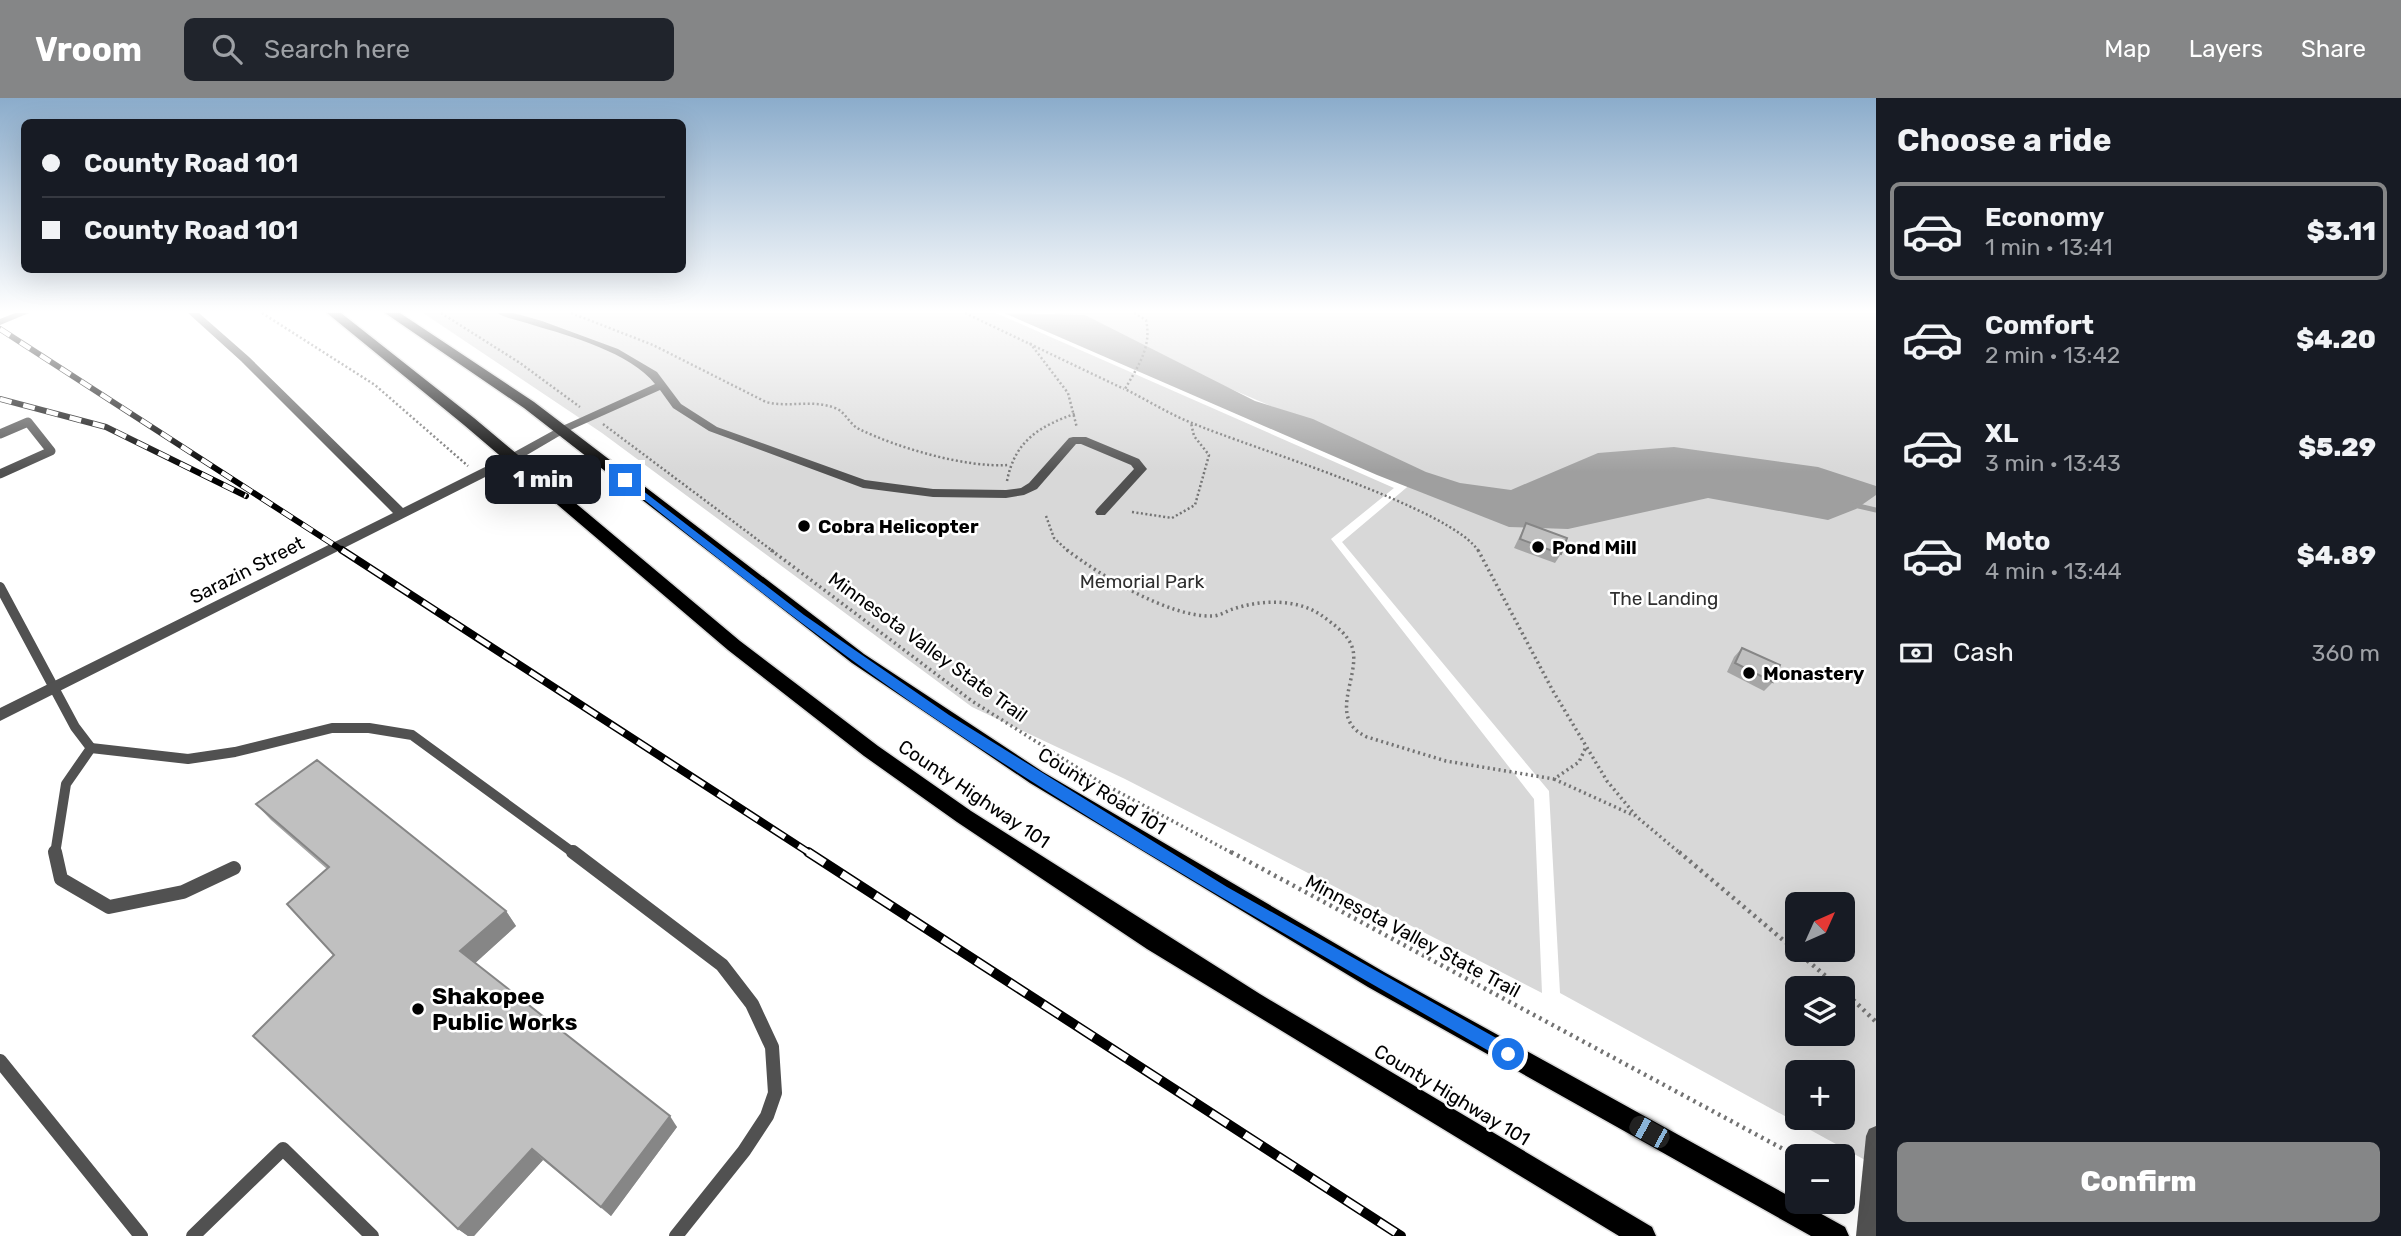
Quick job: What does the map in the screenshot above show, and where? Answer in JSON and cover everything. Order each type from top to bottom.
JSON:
[{"type":"main road","name":"County Highway 101","points":[[398,366],[662,588],[770,675],[871,751],[1004,843],[1217,981],[1643,1236]]},
{"type":"main road","name":"County Road 101","points":[[473,366],[562,430],[800,618],[1007,758],[1223,891],[1836,1236]]},
{"type":"street","points":[[252,366],[400,512]]},
{"type":"street","points":[[642,366],[662,385],[677,406],[700,423],[848,479],[919,492],[1006,494],[1024,491],[1077,440],[1135,462],[1141,469],[1101,512]]},
{"type":"street","name":"Sarazin Street","points":[[0,715],[400,512],[511,459],[562,430],[662,385]]},
{"type":"street","points":[[1866,1236],[1876,1136]]},
{"type":"lane","points":[[0,434],[28,422],[51,451],[0,474]]},
{"type":"lane","points":[[0,587],[75,727],[91,748],[188,759],[235,752],[332,728],[369,728],[412,735],[484,785],[722,965],[753,1001],[765,1025],[776,1059],[775,1099],[761,1125],[676,1236]]},
{"type":"lane","points":[[91,748],[66,784],[55,852],[61,879],[109,907],[183,892],[234,868]]},
{"type":"lane","points":[[0,1061],[141,1236]]},
{"type":"lane","points":[[193,1236],[284,1149],[372,1236]]},
{"type":"path","points":[[345,366],[375,385],[478,475]]},
{"type":"path","name":"Minnesota Valley State Trail","points":[[524,366],[972,701],[1100,782],[1785,1150]]},
{"type":"path","points":[[694,366],[766,402],[778,405],[817,402],[839,409],[855,427],[885,440],[983,467],[1009,465]]},
{"type":"path","points":[[1048,366],[1071,395],[1077,413],[1077,440]]},
{"type":"path","points":[[1079,366],[1191,423],[1423,511],[1472,540],[1607,781],[1637,817],[1827,976]]},
{"type":"path","points":[[1125,389],[1136,366]]},
{"type":"path","points":[[1006,494],[1009,465],[1018,447],[1039,427],[1077,413]]},
{"type":"path","points":[[1132,512],[1172,518],[1195,505],[1201,491],[1201,474],[1209,455],[1194,436],[1191,423]]},
{"type":"path","points":[[1046,516],[1055,539],[1083,562],[1129,588],[1189,612],[1213,616],[1235,608],[1275,603],[1307,607],[1340,627],[1354,646],[1353,671],[1345,692],[1346,712],[1359,733],[1409,752],[1482,768],[1554,779],[1637,817]]},
{"type":"path","points":[[1554,779],[1579,762],[1586,747]]},
{"type":"path","points":[[1855,1002],[1876,1022]]},
{"type":"green space","name":"Memorial Park","points":[[502,366],[1117,366],[1394,488],[1331,539],[1534,799],[1542,993],[1125,779],[972,707],[602,433]]},
{"type":"green space","name":"The Landing","points":[[1177,366],[1876,366],[1876,1166],[1855,1155],[1855,1144],[1836,1144],[1810,1130],[1855,1130],[1855,1060],[1785,1060],[1785,1116],[1560,993],[1549,791],[1342,542],[1425,472]]},
{"type":"shaded area","points":[[1126,366],[1186,366],[1255,401],[1313,419],[1426,472],[1460,483],[1511,490],[1598,453],[1674,447],[1818,467],[1876,486],[1876,495],[1856,509],[1828,520],[1708,498],[1568,529],[1509,527],[1377,475]]},
{"type":"building","points":[[1526,523],[1567,538],[1561,554],[1520,539]]},
{"type":"building","points":[[1742,648],[1780,665],[1773,682],[1735,663]]},
{"type":"building","name":"Shakopee Public Works","points":[[317,760],[506,911],[460,951],[670,1116],[601,1207],[532,1149],[458,1229],[253,1036],[334,955],[287,904],[329,867],[256,804]]},
{"type":"waterway","points":[[1854,505],[1876,510]]},
{"type":"railway","points":[[57,366],[345,552]]},
{"type":"railway","points":[[0,399],[106,427],[246,496]]},
{"type":"railway","points":[[342,550],[811,854]]},
{"type":"railway","points":[[808,852],[1401,1236]]},
{"type":"place","name":"Cobra Helicopter","points":[[804,526]]},
{"type":"place","name":"Pond Mill","points":[[1538,547]]},
{"type":"place","name":"Monastery","points":[[1749,673]]},
{"type":"place","name":"Shakopee Public Works","points":[[418,1009]]},
{"type":"route","points":[[625,480],[800,618],[945,718],[1111,824],[1223,891],[1508,1054]]}]
